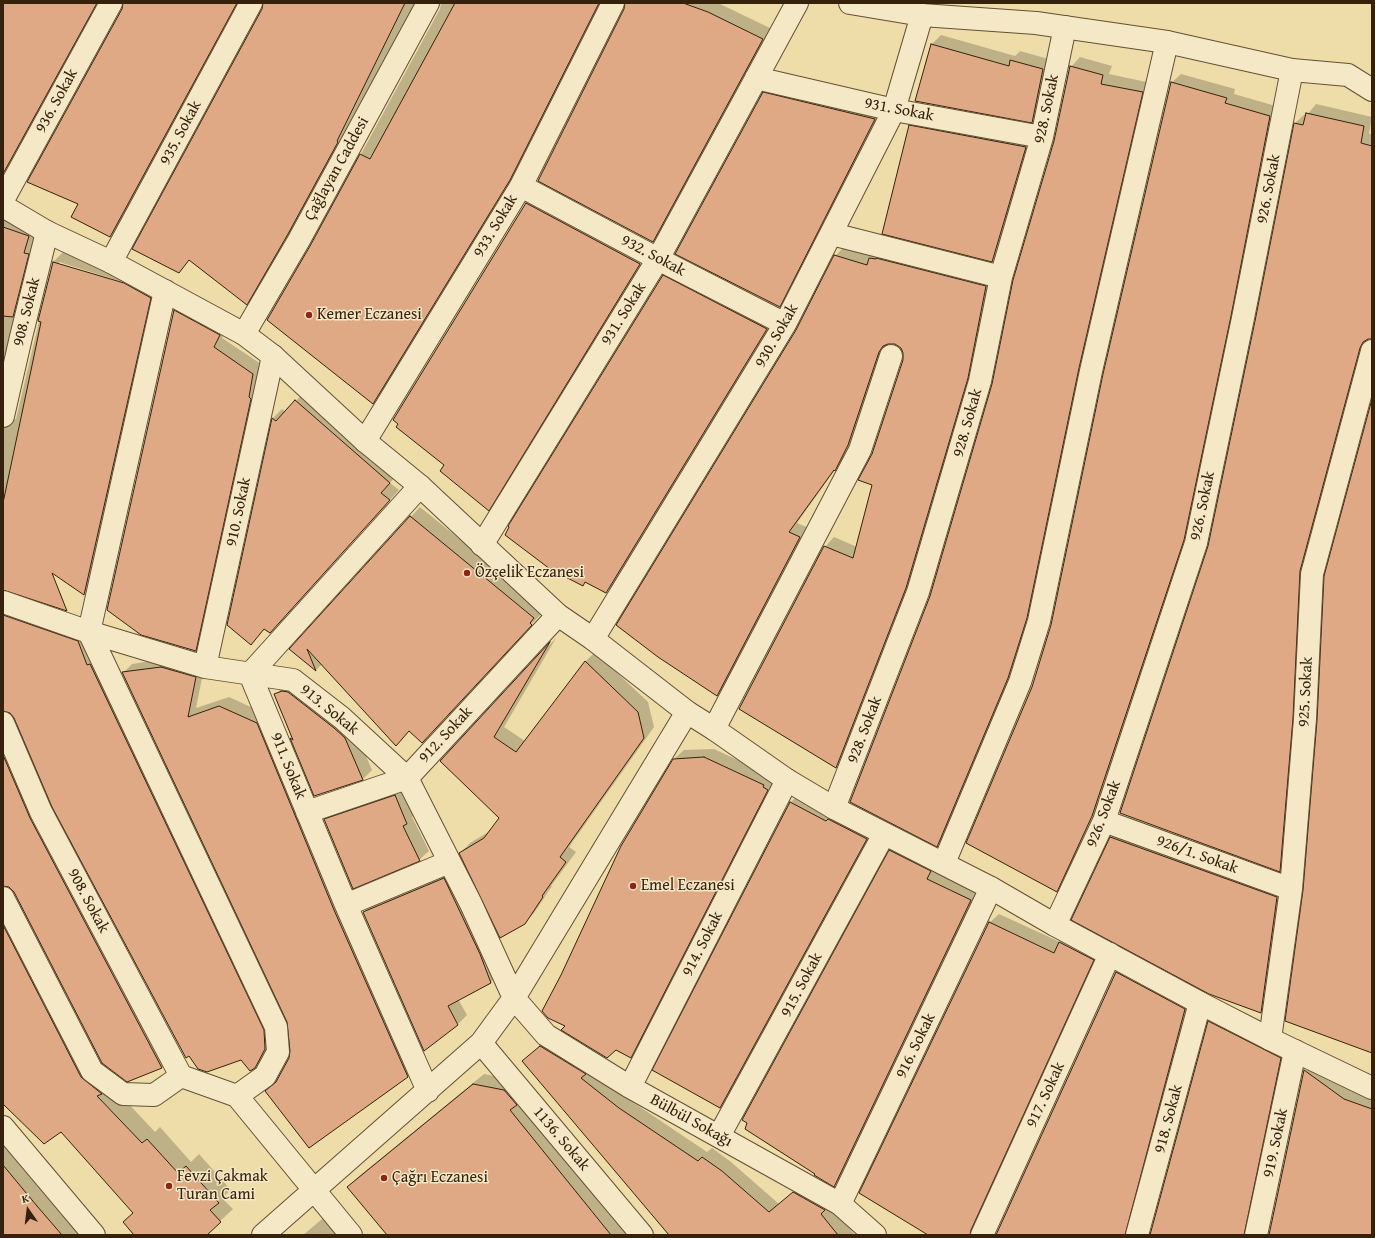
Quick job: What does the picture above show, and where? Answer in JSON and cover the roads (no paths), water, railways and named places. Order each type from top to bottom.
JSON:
[{"type":"street","name":"936. Sokak","points":[[3,200],[112,3]]},
{"type":"street","name":"935. Sokak","points":[[111,262],[251,3]]},
{"type":"street","name":"Çağlayan Caddesi","points":[[244,334],[299,240],[428,3]]},
{"type":"street","name":"933. Sokak","points":[[365,441],[521,186],[613,3]]},
{"type":"street","name":"931. Sokak","points":[[482,545],[658,259],[797,3]]},
{"type":"street","points":[[850,3],[922,15],[1036,23],[1167,42],[1292,70],[1348,75],[1372,90]]},
{"type":"street","name":"930. Sokak","points":[[593,639],[786,324],[894,110],[922,15]]},
{"type":"street","name":"928. Sokak","points":[[834,808],[918,592],[980,381],[1001,277],[1042,137],[1065,27]]},
{"type":"street","points":[[944,863],[1020,682],[1039,621],[1091,371],[1167,42]]},
{"type":"street","name":"926. Sokak","points":[[1055,925],[1104,821],[1196,543],[1245,310],[1292,70]]},
{"type":"street","name":"931. Sokak","points":[[756,78],[894,110],[1042,137]]},
{"type":"street","name":"932. Sokak","points":[[521,186],[658,259],[786,324]]},
{"type":"street","points":[[3,206],[47,232],[111,262],[244,334],[273,356],[365,441],[420,486],[558,615],[593,639],[687,712],[787,780],[834,808],[992,888],[1055,925],[1200,1003],[1270,1039],[1372,1088]]},
{"type":"street","name":"908. Sokak","points":[[3,416],[12,336],[47,232]]},
{"type":"street","points":[[832,234],[1001,277]]},
{"type":"street","points":[[165,291],[89,632],[276,1027],[278,1052],[265,1076],[237,1096]]},
{"type":"street","name":"925. Sokak","points":[[1270,1039],[1291,889],[1305,719],[1312,574],[1372,351]]},
{"type":"street","name":"910. Sokak","points":[[205,667],[273,356]]},
{"type":"street","points":[[714,729],[860,450],[891,356]]},
{"type":"street","points":[[250,674],[420,486]]},
{"type":"street","name":"913. Sokak","points":[[3,602],[89,632],[205,667],[293,680],[342,718],[407,778],[471,904],[514,998]]},
{"type":"street","name":"912. Sokak","points":[[307,812],[407,778],[558,615]]},
{"type":"street","name":"911. Sokak","points":[[250,674],[346,905],[428,1091]]},
{"type":"street","points":[[264,1235],[481,1043],[514,998],[687,712]]},
{"type":"street","name":"908. Sokak","points":[[3,723],[41,812],[181,1076]]},
{"type":"street","name":"914. Sokak","points":[[630,1088],[787,780]]},
{"type":"street","name":"926/1. Sokak","points":[[1104,821],[1291,889]]},
{"type":"street","name":"915. Sokak","points":[[720,1136],[884,834]]},
{"type":"street","points":[[346,905],[449,862]]},
{"type":"street","name":"916. Sokak","points":[[840,1204],[992,888]]},
{"type":"street","points":[[3,898],[92,1071],[123,1094],[154,1095],[181,1076],[237,1096],[351,1235]]},
{"type":"street","name":"917. Sokak","points":[[982,1235],[1110,954]]},
{"type":"street","name":"Bülbül Sokağı","points":[[514,998],[546,1035],[630,1088],[720,1136],[840,1204],[875,1235]]},
{"type":"street","name":"918. Sokak","points":[[1137,1235],[1200,1003]]},
{"type":"street","name":"1136. Sokak","points":[[481,1043],[642,1235]]},
{"type":"street","name":"919. Sokak","points":[[1256,1235],[1295,1051]]},
{"type":"street","points":[[3,1127],[94,1235]]},
{"type":"place","name":"Kemer Eczanesi","points":[[309,315]]},
{"type":"place","name":"Özçelik Eczanesi","points":[[467,573]]},
{"type":"place","name":"Emel Eczanesi","points":[[633,886]]},
{"type":"place","name":"Çağrı Eczanesi","points":[[384,1178]]},
{"type":"place","name":"Fevzi Çakmak Turan Cami","points":[[169,1186]]}]
